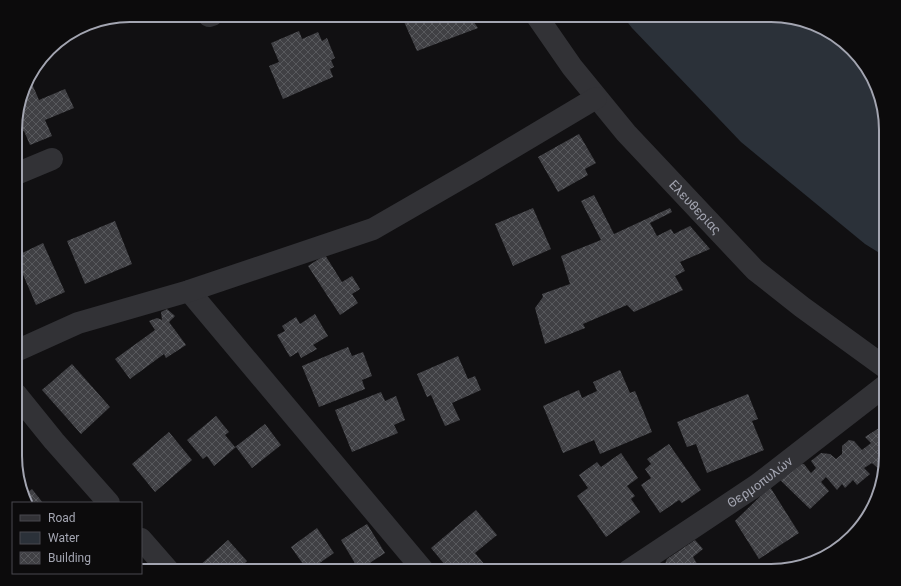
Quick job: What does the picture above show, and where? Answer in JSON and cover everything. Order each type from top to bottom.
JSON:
[{"type":"street","name":"Ελευθερίας","points":[[541,22],[572,67],[626,133],[755,270],[802,308],[879,363]]},
{"type":"street","points":[[22,348],[78,323],[189,291],[373,229],[477,170],[596,98]]},
{"type":"street","points":[[22,172],[52,159]]},
{"type":"street","points":[[189,291],[418,564]]},
{"type":"street","name":"Θερμοπυλών","points":[[638,564],[756,485],[879,390]]},
{"type":"street","points":[[22,401],[54,441],[108,502]]},
{"type":"street","points":[[142,540],[163,564]]},
{"type":"water","points":[[627,22],[785,23],[819,33],[842,49],[857,64],[871,89],[878,116],[879,253],[865,244],[741,142]]},
{"type":"building","points":[[404,22],[474,22],[478,28],[417,51]]},
{"type":"building","points":[[299,31],[302,39],[318,32],[322,41],[327,38],[335,58],[331,60],[334,67],[330,69],[333,77],[283,99],[269,66],[279,62],[271,43]]},
{"type":"building","points":[[32,85],[39,100],[65,89],[74,108],[45,120],[52,136],[30,145],[24,131],[22,132],[23,116]]},
{"type":"building","points":[[579,134],[596,163],[585,169],[588,175],[558,192],[538,157]]},
{"type":"building","points":[[594,195],[614,234],[670,208],[672,212],[650,223],[657,236],[671,229],[674,234],[690,226],[710,249],[680,262],[685,271],[675,276],[683,290],[634,312],[627,305],[583,324],[585,328],[545,344],[535,308],[543,297],[542,294],[570,284],[561,256],[601,240],[581,201]]},
{"type":"building","points":[[533,208],[551,249],[513,266],[495,224]]},
{"type":"building","points":[[115,221],[132,264],[85,284],[67,241]]},
{"type":"building","points":[[43,243],[65,292],[36,305],[22,272],[22,253]]},
{"type":"building","points":[[325,255],[342,282],[352,276],[360,289],[352,294],[358,303],[340,315],[308,266]]},
{"type":"building","points":[[167,309],[175,316],[169,322],[186,345],[166,358],[164,354],[130,379],[115,359],[155,330],[149,321],[157,318],[162,320],[161,312]]},
{"type":"building","points":[[315,314],[328,336],[313,345],[317,349],[301,358],[298,352],[290,357],[277,335],[285,331],[282,326],[296,317],[300,324]]},
{"type":"building","points":[[348,347],[352,356],[363,352],[372,376],[362,380],[365,389],[319,407],[302,366]]},
{"type":"building","points":[[458,356],[468,379],[475,376],[481,390],[452,403],[460,420],[445,426],[431,395],[427,397],[417,374]]},
{"type":"building","points":[[72,364],[110,407],[81,434],[42,390]]},
{"type":"building","points":[[620,370],[630,393],[635,391],[652,432],[600,454],[594,440],[563,453],[543,406],[579,390],[582,398],[597,391],[593,382]]},
{"type":"building","points":[[381,392],[385,401],[396,396],[405,420],[394,425],[398,433],[352,452],[335,410]]},
{"type":"building","points":[[748,394],[758,419],[752,421],[764,450],[707,473],[696,444],[687,447],[677,422]]},
{"type":"building","points":[[216,416],[229,432],[225,435],[235,447],[265,424],[281,445],[252,468],[236,447],[214,466],[207,456],[203,459],[187,440]]},
{"type":"building","points":[[879,428],[878,469],[872,463],[864,468],[870,474],[857,485],[853,480],[845,488],[842,484],[837,490],[826,477],[821,482],[829,491],[810,509],[779,479],[794,463],[804,464],[811,473],[816,468],[811,461],[821,453],[830,454],[836,459],[842,454],[842,446],[849,440],[854,441],[862,450],[871,443],[865,437]]},
{"type":"building","points":[[169,432],[192,460],[155,492],[132,464]]},
{"type":"building","points":[[669,444],[701,490],[682,503],[679,500],[660,513],[641,485],[651,478],[645,469],[651,464],[647,459]]},
{"type":"building","points":[[621,453],[638,478],[627,486],[635,496],[631,499],[640,512],[606,537],[577,496],[588,488],[579,475],[597,462],[601,467]]},
{"type":"building","points":[[770,487],[799,533],[759,559],[735,521]]},
{"type":"building","points":[[32,489],[42,502],[33,502],[28,492]]},
{"type":"building","points":[[476,510],[497,535],[475,553],[484,564],[444,564],[431,548]]},
{"type":"building","points":[[367,524],[385,553],[368,564],[355,564],[341,540]]},
{"type":"building","points":[[317,528],[334,553],[318,564],[303,564],[291,547]]},
{"type":"building","points":[[228,540],[247,561],[244,564],[201,564]]},
{"type":"building","points":[[695,540],[703,549],[693,557],[697,564],[665,564],[667,559]]}]
